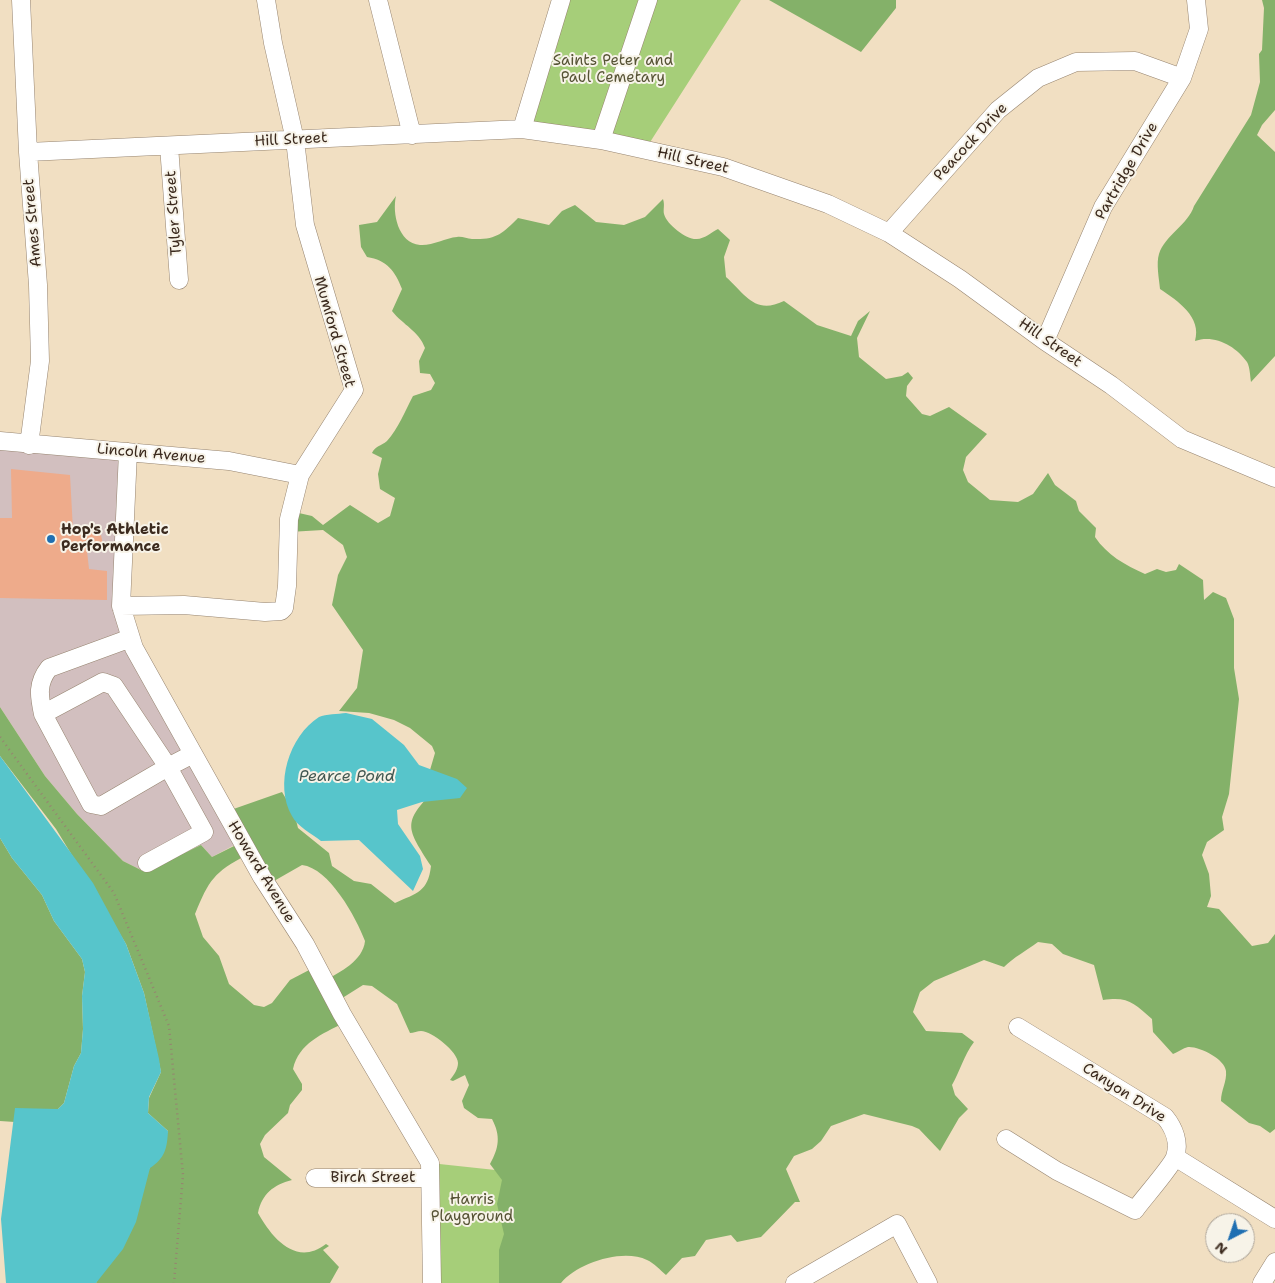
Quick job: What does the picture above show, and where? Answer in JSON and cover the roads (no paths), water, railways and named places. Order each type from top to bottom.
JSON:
[{"type":"street","name":"Ames Street","points":[[22,0],[28,152],[38,285],[40,361],[29,445]]},
{"type":"street","name":"Mumford Street","points":[[121,606],[184,605],[265,612],[281,611],[284,608],[287,586],[289,519],[300,475],[354,390],[305,225],[295,140],[273,43],[266,0]]},
{"type":"street","points":[[378,0],[412,134]]},
{"type":"street","points":[[522,129],[561,0]]},
{"type":"street","points":[[601,140],[648,0]]},
{"type":"street","name":"Partridge Drive","points":[[1045,341],[1103,207],[1182,78],[1199,29],[1196,0]]},
{"type":"street","name":"Peacock Drive","points":[[889,233],[998,110],[1038,78],[1076,62],[1135,61],[1182,78]]},
{"type":"street","name":"Hill Street","points":[[28,152],[522,129],[601,140],[723,167],[828,204],[889,233],[960,278],[1182,439],[1275,478]]},
{"type":"street","name":"Tyler Street","points":[[169,146],[179,280]]},
{"type":"street","name":"Lincoln Avenue","points":[[0,441],[229,461],[300,475]]},
{"type":"street","name":"Howard Avenue","points":[[128,452],[121,606],[134,648],[262,877],[305,944],[342,1014],[430,1164],[432,1283]]},
{"type":"street","points":[[131,638],[49,668],[41,678],[40,699],[43,714],[91,804],[101,806],[193,754]]},
{"type":"street","points":[[43,714],[103,682],[114,686],[168,767],[204,832],[147,863]]},
{"type":"street","name":"Canyon Drive","points":[[1018,1027],[1166,1117],[1172,1125],[1176,1136],[1176,1158]]},
{"type":"street","points":[[1006,1139],[1057,1171],[1135,1210],[1176,1158],[1275,1219]]},
{"type":"street","name":"Birch Street","points":[[315,1178],[430,1178]]},
{"type":"street","points":[[795,1283],[897,1224],[928,1283]]},
{"type":"street","points":[[1262,1283],[1275,1262]]},
{"type":"water","name":"Pearce Pond","points":[[346,713],[372,719],[404,745],[419,765],[457,779],[467,788],[460,798],[422,802],[397,810],[398,824],[420,856],[423,869],[413,891],[359,840],[321,841],[297,823],[287,804],[284,790],[287,762],[300,736],[308,725],[319,717]]},
{"type":"water","points":[[0,756],[93,883],[126,944],[144,993],[159,1059],[161,1072],[149,1097],[148,1113],[168,1131],[166,1148],[159,1161],[150,1168],[136,1222],[123,1249],[96,1283],[6,1283],[1,1219],[15,1108],[58,1109],[64,1103],[74,1066],[81,1053],[83,1029],[82,996],[85,972],[82,959],[54,921],[42,895],[12,858],[0,838]]},
{"type":"place","name":"Hop's Athletic Performance","points":[[51,539]]},
{"type":"park label","name":"Saints Peter and Paul Cemetary","points":[[613,70]]},
{"type":"park label","name":"Harris Playground","points":[[472,1208]]}]
